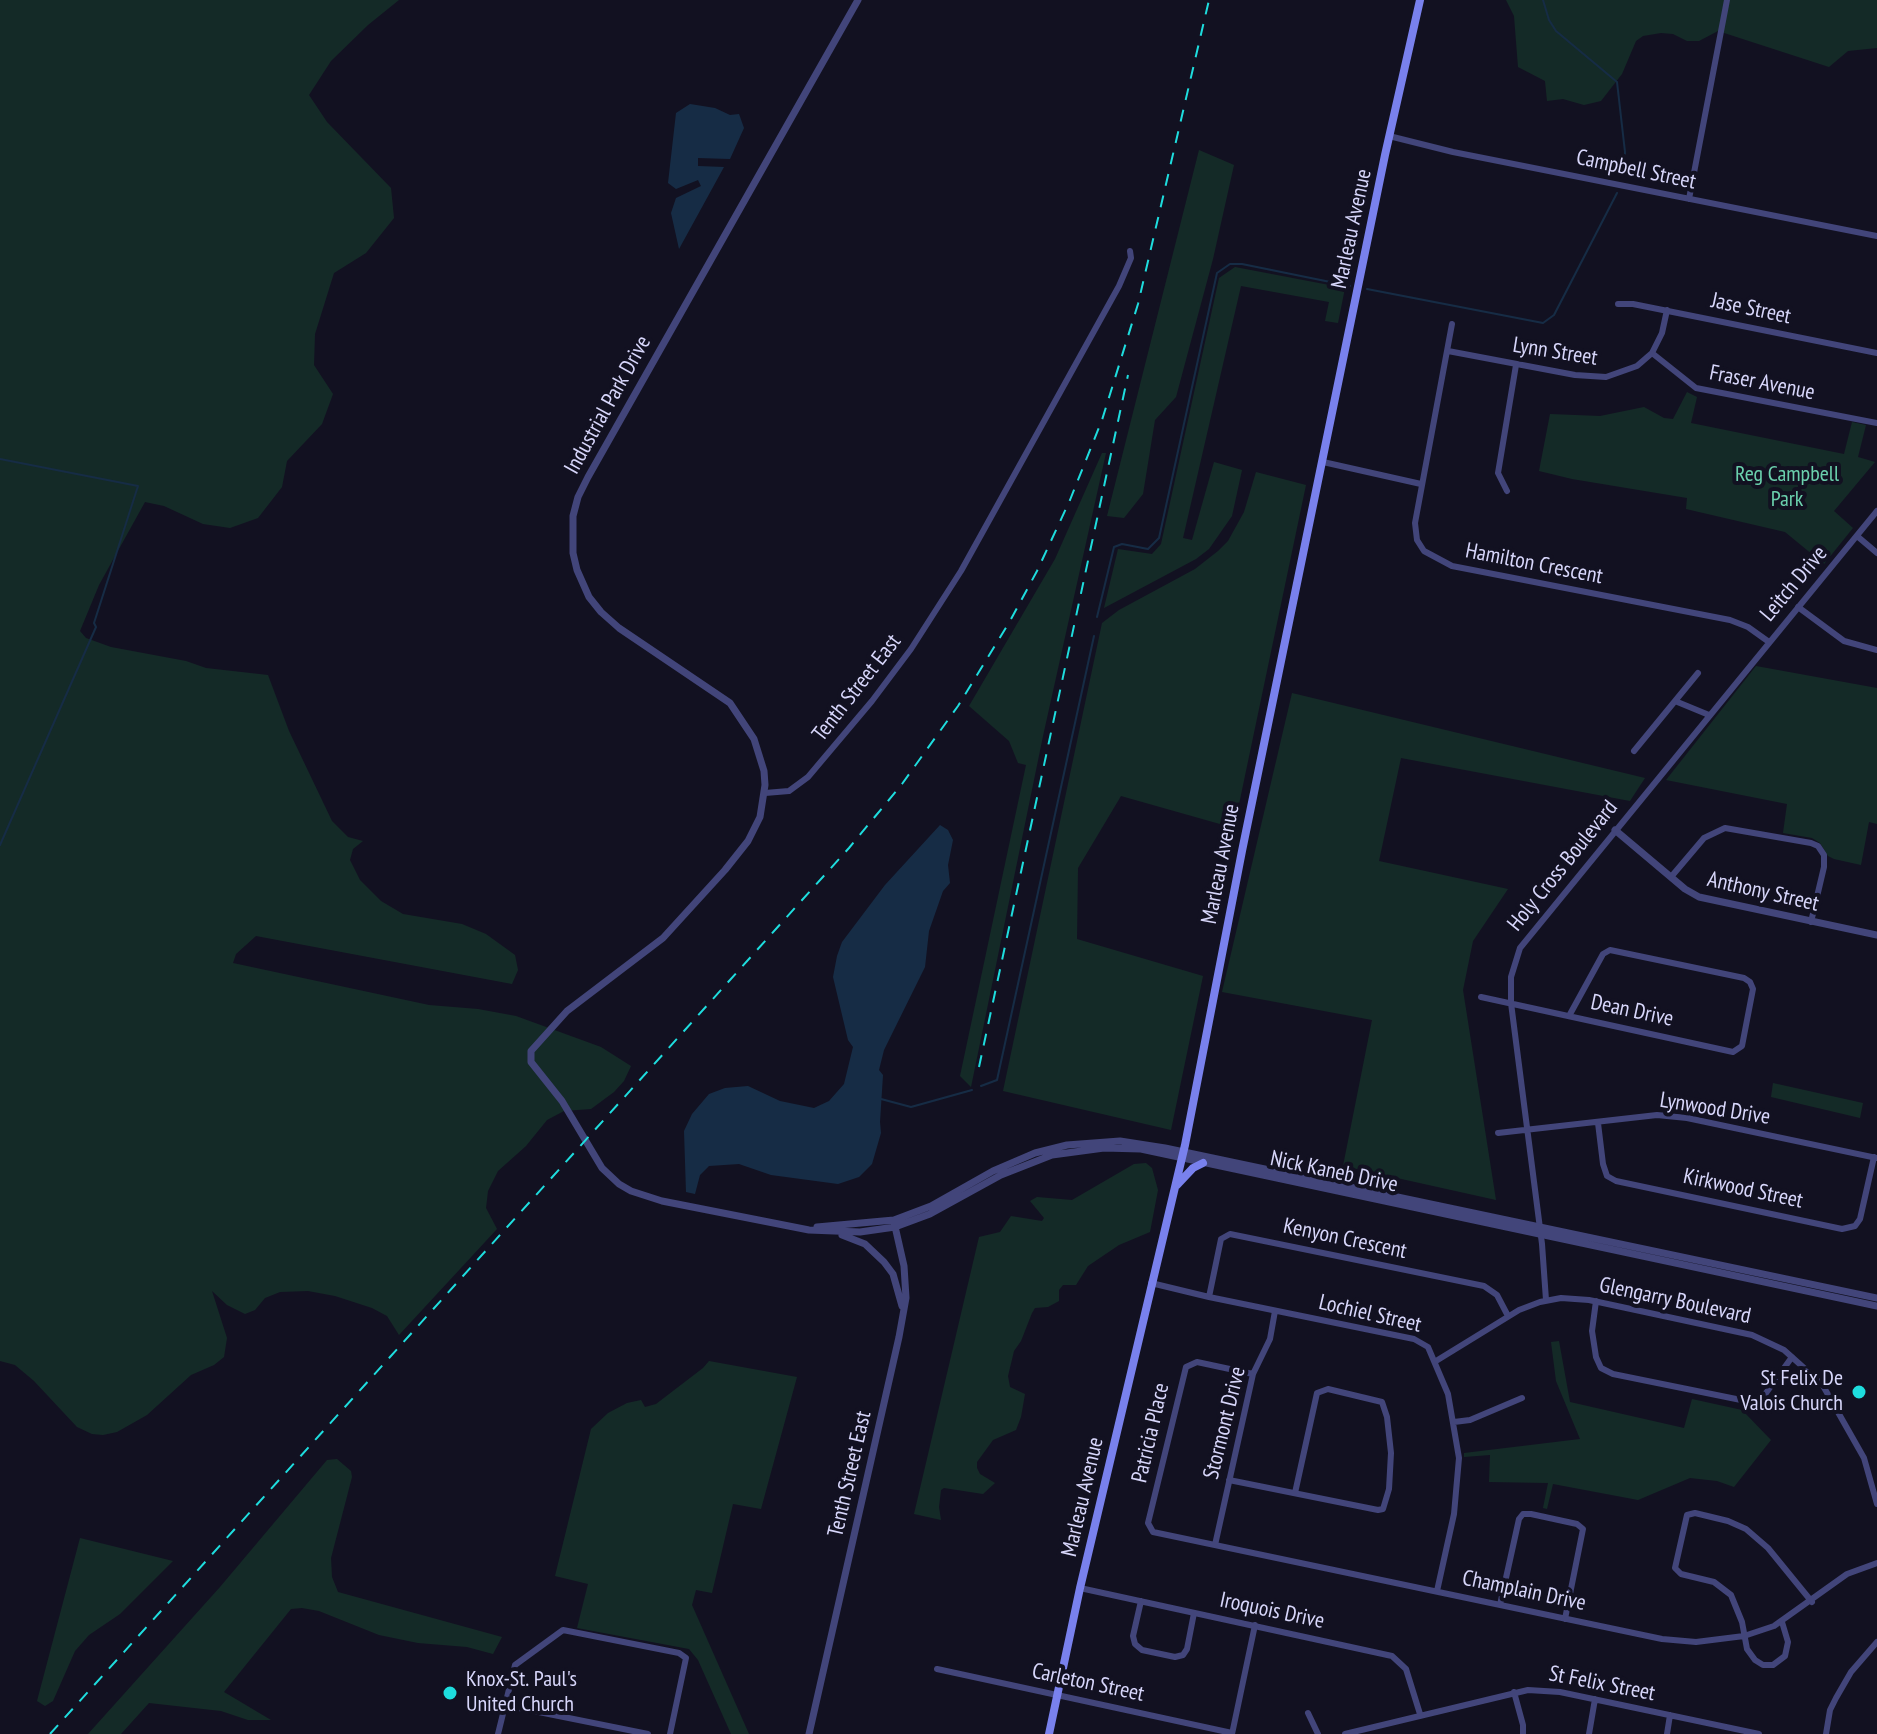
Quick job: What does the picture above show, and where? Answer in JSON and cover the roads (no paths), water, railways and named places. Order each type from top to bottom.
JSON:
[{"type":"main road","name":"Marleau Avenue","points":[[1049,1734],[1080,1588],[1182,1155],[1389,136],[1420,0]]},
{"type":"main road","points":[[1174,1189],[1193,1168],[1203,1163]]},
{"type":"street","name":"Industrial Park Drive","points":[[765,793],[764,771],[754,739],[730,703],[619,628],[589,597],[577,570],[572,527],[578,497],[588,477],[858,0]]},
{"type":"street","points":[[1689,199],[1727,0]]},
{"type":"street","name":"Campbell Street","points":[[1389,136],[1877,236]]},
{"type":"street","name":"Tenth Street East","points":[[765,793],[789,791],[808,777],[911,649],[961,571],[1104,313],[1131,258],[1130,251]]},
{"type":"street","name":"Jase Street","points":[[1618,304],[1667,310],[1877,353]]},
{"type":"street","points":[[1652,353],[1662,333],[1667,310]]},
{"type":"street","name":"Hamilton Crescent","points":[[1452,324],[1415,523],[1417,540],[1424,551],[1452,566],[1730,620],[1742,624],[1769,642]]},
{"type":"street","name":"Lynn Street","points":[[1448,351],[1516,365],[1606,377],[1637,366],[1652,353]]},
{"type":"street","name":"Fraser Avenue","points":[[1652,353],[1696,388],[1877,423]]},
{"type":"street","points":[[1507,491],[1498,473],[1516,365]]},
{"type":"street","points":[[1323,462],[1421,484]]},
{"type":"street","name":"Leitch Drive","points":[[1769,642],[1877,511]]},
{"type":"street","points":[[1857,536],[1877,553]]},
{"type":"street","points":[[1798,607],[1844,641],[1877,650]]},
{"type":"street","name":"Holy Cross Boulevard","points":[[1546,1300],[1511,1003],[1511,977],[1520,948],[1769,642]]},
{"type":"street","points":[[1634,751],[1698,673]]},
{"type":"street","points":[[1675,701],[1709,715]]},
{"type":"street","name":"Nick Kaneb Drive","points":[[765,793],[760,817],[748,841],[725,870],[663,938],[567,1011],[531,1051],[530,1058],[534,1065],[562,1101],[594,1158],[619,1184],[662,1201],[828,1233],[860,1232],[930,1214],[1001,1175],[1052,1155],[1120,1148],[1141,1149],[1539,1231],[1877,1306]]},
{"type":"street","points":[[1671,877],[1704,838],[1725,828],[1811,843],[1818,846],[1824,855],[1824,867],[1811,922]]},
{"type":"street","name":"Anthony Street","points":[[1615,830],[1699,897],[1877,935]]},
{"type":"street","name":"Dean Drive","points":[[1481,997],[1731,1052],[1743,1045],[1754,992],[1749,981],[1613,949],[1603,954],[1569,1016]]},
{"type":"street","name":"Lynwood Drive","points":[[1498,1133],[1657,1115],[1687,1118],[1875,1157]]},
{"type":"street","name":"Kirkwood Street","points":[[1598,1123],[1603,1164],[1607,1176],[1616,1181],[1842,1229],[1850,1229],[1860,1219],[1875,1157]]},
{"type":"street","name":"Nick Kaneb Drive","points":[[1182,1155],[1203,1163],[1877,1298]]},
{"type":"street","name":"Tenth Street East","points":[[809,1734],[902,1321],[906,1283],[894,1223]]},
{"type":"street","name":"Nick Kaneb Drive","points":[[794,1226],[894,1223]]},
{"type":"street","points":[[828,1233],[848,1236],[865,1244],[884,1262],[898,1288],[902,1321]]},
{"type":"street","name":"Kenyon Crescent","points":[[1209,1297],[1221,1239],[1230,1234],[1484,1286],[1497,1295],[1508,1316]]},
{"type":"street","name":"Lochiel Street","points":[[1151,1283],[1420,1341],[1428,1347],[1436,1361],[1454,1422],[1459,1458],[1458,1488],[1437,1591]]},
{"type":"street","name":"Glengarry Boulevard","points":[[1436,1361],[1508,1316],[1546,1300],[1572,1298],[1596,1301],[1747,1334],[1771,1343],[1816,1377],[1838,1407],[1867,1465],[1877,1504]]},
{"type":"street","points":[[1596,1301],[1592,1331],[1596,1357],[1601,1368],[1613,1374],[1755,1401],[1766,1393],[1792,1357]]},
{"type":"street","name":"Stormont Drive","points":[[1215,1545],[1253,1374],[1270,1339],[1275,1311]]},
{"type":"street","name":"Patricia Place","points":[[1150,1528],[1148,1523],[1186,1367],[1197,1362],[1253,1374]]},
{"type":"street","points":[[1229,1480],[1378,1510],[1383,1509],[1389,1489],[1391,1453],[1382,1402],[1328,1389],[1317,1393],[1295,1493]]},
{"type":"street","points":[[1454,1422],[1470,1420],[1522,1398]]},
{"type":"street","points":[[1782,1622],[1788,1648],[1782,1660],[1773,1665],[1763,1665],[1749,1655],[1734,1599],[1726,1590],[1714,1582],[1681,1574],[1675,1568],[1685,1519],[1690,1513],[1728,1521],[1752,1533],[1812,1602]]},
{"type":"street","points":[[1500,1605],[1519,1519],[1523,1514],[1531,1514],[1577,1524],[1583,1529],[1565,1619]]},
{"type":"street","name":"Champlain Drive","points":[[1150,1528],[1156,1533],[1675,1641],[1720,1641],[1782,1622],[1852,1571],[1877,1563]]},
{"type":"street","name":"Iroquois Drive","points":[[1080,1588],[1393,1657],[1406,1669],[1420,1714]]},
{"type":"street","points":[[1141,1601],[1134,1642],[1142,1650],[1164,1655],[1175,1657],[1185,1652],[1194,1613]]},
{"type":"street","points":[[1232,1734],[1255,1625]]},
{"type":"street","points":[[498,1734],[515,1665],[563,1630],[679,1653],[686,1658],[670,1734]]},
{"type":"street","points":[[1826,1734],[1830,1710],[1838,1694],[1851,1672],[1877,1642]]},
{"type":"street","name":"Carleton Street","points":[[937,1669],[1232,1734]]},
{"type":"street","name":"St Felix Street","points":[[1345,1734],[1373,1730],[1420,1714],[1514,1692],[1547,1690],[1759,1734]]},
{"type":"street","points":[[1514,1692],[1523,1734]]},
{"type":"street","points":[[1589,1734],[1595,1699]]},
{"type":"street","points":[[505,1704],[648,1734]]},
{"type":"street","points":[[1308,1713],[1318,1734]]},
{"type":"street","points":[[1667,1734],[1670,1715]]},
{"type":"water","points":[[690,104],[715,108],[730,115],[739,114],[744,128],[730,159],[698,158],[698,166],[724,167],[679,249],[671,213],[676,198],[701,186],[698,180],[676,189],[668,183],[676,113]]},
{"type":"water","points":[[940,825],[948,830],[953,840],[948,865],[950,883],[943,891],[929,931],[925,967],[884,1050],[879,1070],[883,1075],[881,1133],[872,1164],[859,1177],[838,1184],[771,1175],[739,1164],[709,1166],[700,1175],[695,1194],[686,1192],[684,1131],[692,1114],[709,1094],[725,1088],[748,1086],[780,1101],[814,1108],[829,1101],[844,1084],[853,1047],[848,1040],[833,977],[842,942],[885,885]]},
{"type":"waterway","points":[[1543,0],[1556,31],[1617,82],[1625,152],[1624,176]]},
{"type":"waterway","points":[[1367,289],[1543,323],[1554,315],[1617,193]]},
{"type":"waterway","points":[[1097,617],[1114,547],[1122,544],[1148,549],[1159,538],[1217,273],[1230,264],[1242,264],[1350,286]]},
{"type":"waterway","points":[[0,459],[138,486],[94,623],[96,627],[0,845]]},
{"type":"waterway","points":[[981,1086],[997,1080],[1094,636]]},
{"type":"waterway","points":[[881,1099],[911,1107],[972,1090]]},
{"type":"railway","points":[[50,1734],[849,848],[902,784],[958,706],[1037,571],[1102,420],[1138,304],[1209,0]]},
{"type":"railway","points":[[979,1067],[1128,375]]},
{"type":"place","name":"St Felix De Valois Church","points":[[1859,1392]]},
{"type":"place","name":"Knox-St. Paul's United Church","points":[[450,1693]]},
{"type":"park label","name":"Reg Campbell Park","points":[[1787,488]]}]
